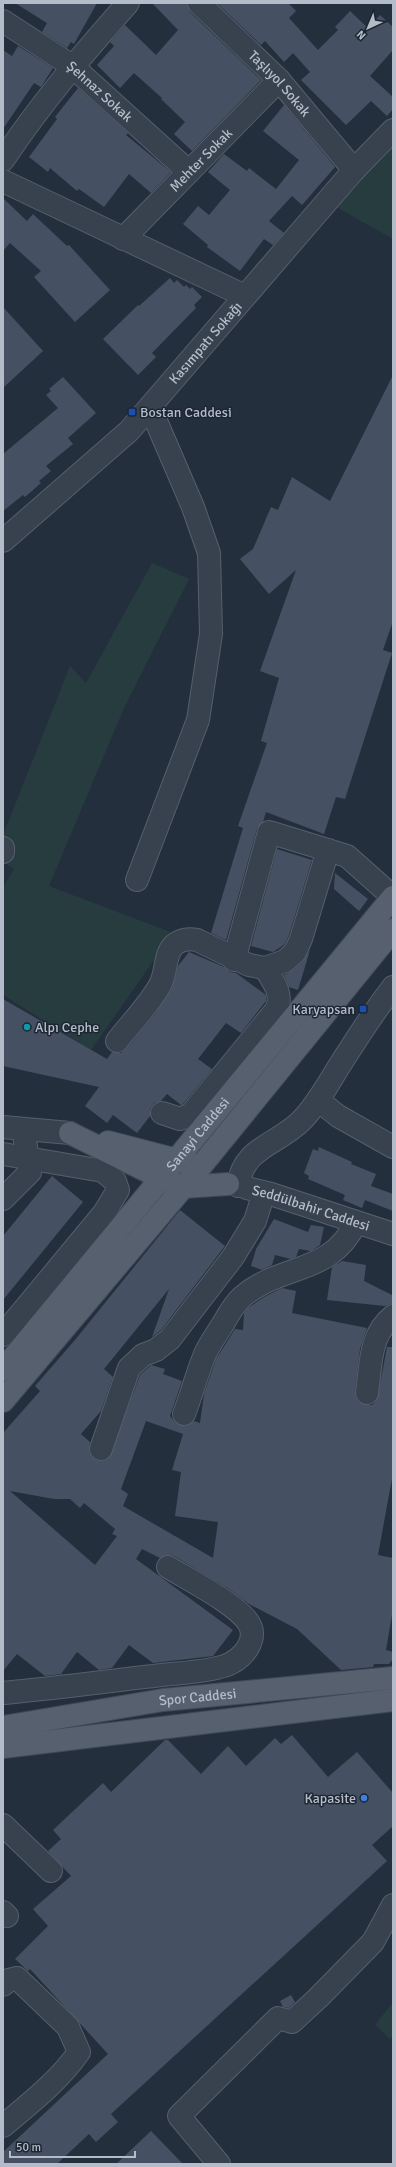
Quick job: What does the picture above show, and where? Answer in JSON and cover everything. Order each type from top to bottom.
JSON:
[{"type":"main road","name":"Sanayi Caddesi","points":[[6,1345],[161,1178],[393,897]]},
{"type":"main road","name":"Sanayi Caddesi","points":[[3,1402],[201,1166],[393,930]]},
{"type":"main road","points":[[70,1133],[201,1166],[233,1185]]},
{"type":"main road","points":[[70,1133],[161,1178],[183,1187],[233,1185]]},
{"type":"main road","name":"Spor Caddesi","points":[[3,1727],[163,1700],[393,1678]]},
{"type":"main road","name":"Spor Caddesi","points":[[3,1747],[393,1700]]},
{"type":"street","points":[[3,160],[34,113],[72,66],[128,3]]},
{"type":"street","name":"Taşlıyol Sokak","points":[[199,3],[279,80],[354,170]]},
{"type":"street","name":"Şehnaz Sokak","points":[[3,21],[72,66],[188,171]]},
{"type":"street","name":"Mehter Sokak","points":[[123,239],[188,171],[279,80]]},
{"type":"street","name":"Kasımpatı Sokağı","points":[[3,541],[129,431],[354,170],[393,130]]},
{"type":"street","points":[[3,181],[245,296]]},
{"type":"street","points":[[138,880],[198,720],[211,634],[208,554],[193,507],[150,407]]},
{"type":"street","points":[[234,960],[270,832],[347,856],[393,897]]},
{"type":"street","points":[[117,1041],[156,992],[164,975],[170,951],[180,941],[188,938],[197,940],[234,960],[249,966],[265,968],[285,961],[295,952],[301,939],[328,850]]},
{"type":"street","points":[[162,1113],[180,1119],[191,1114],[276,1010],[279,1002],[279,994],[265,968]]},
{"type":"street","points":[[233,1185],[252,1155],[293,1129],[318,1100],[362,1029],[393,987]]},
{"type":"street","points":[[318,1100],[338,1116],[393,1147]]},
{"type":"street","points":[[13,1128],[70,1133]]},
{"type":"street","points":[[3,1199],[30,1172],[29,1159],[13,1128]]},
{"type":"street","points":[[3,1154],[103,1171],[114,1181],[118,1190],[104,1213],[6,1345]]},
{"type":"street","name":"Seddülbahir Caddesi","points":[[233,1185],[261,1192],[393,1234]]},
{"type":"street","points":[[101,1449],[129,1368],[143,1354],[156,1350],[170,1339],[233,1258],[255,1221],[261,1202],[261,1192]]},
{"type":"street","points":[[184,1414],[203,1357],[227,1317],[241,1298],[269,1279],[313,1265],[326,1258],[344,1241],[356,1222]]},
{"type":"street","points":[[367,1393],[374,1342],[381,1327],[393,1316]]},
{"type":"street","points":[[3,1693],[190,1672],[233,1663],[251,1641],[252,1634],[248,1622],[228,1604],[168,1567]]},
{"type":"street","points":[[3,1825],[51,1871]]},
{"type":"street","points":[[219,2164],[179,2116],[278,2018],[292,2022],[318,1998],[374,1942],[393,1905]]},
{"type":"street","points":[[3,1985],[9,1980],[17,1978],[68,2027],[79,2052],[70,2065],[55,2080],[3,2126]]},
{"type":"green space","points":[[393,142],[393,239],[336,207]]},
{"type":"green space","points":[[152,563],[189,579],[124,708],[49,886],[173,933],[91,1050],[3,995],[3,887],[14,869],[3,862],[3,835],[70,666],[86,683]]},
{"type":"green space","points":[[393,2002],[393,2036],[390,2039],[375,2025]]},
{"type":"building","points":[[15,3],[97,3],[74,44],[71,42],[67,48],[42,32],[47,23]]},
{"type":"building","points":[[152,3],[187,3],[190,12],[261,80],[192,151],[174,134],[185,122],[161,99],[162,98],[134,73],[120,88],[97,65],[114,46],[110,42],[125,25],[156,55],[178,30]]},
{"type":"building","points":[[217,3],[288,3],[296,11],[289,18],[318,50],[338,30],[335,27],[350,11],[368,28],[380,15],[393,27],[393,50],[370,76],[393,97],[393,109],[387,116],[371,101],[346,125],[301,80],[310,72],[293,53],[284,62],[265,41],[261,45]]},
{"type":"building","points":[[18,46],[53,68],[41,87],[34,83],[3,129],[3,50],[12,56]]},
{"type":"building","points":[[78,88],[128,133],[126,135],[171,172],[151,193],[129,174],[104,207],[79,189],[77,191],[50,168],[48,172],[29,157],[57,119],[55,117]]},
{"type":"building","points":[[284,105],[335,167],[302,205],[292,196],[269,221],[284,233],[273,245],[264,239],[240,271],[207,247],[208,245],[183,224],[198,206],[209,215],[230,190],[208,172],[224,154],[247,171],[249,168],[276,189],[299,160],[263,131]]},
{"type":"building","points":[[3,198],[27,221],[33,214],[67,246],[69,245],[110,290],[75,322],[34,277],[41,271],[10,243],[3,251]]},
{"type":"building","points":[[170,278],[174,283],[177,280],[184,287],[186,285],[190,289],[192,287],[202,297],[194,305],[196,308],[152,353],[156,357],[138,375],[103,339],[138,305],[139,306]]},
{"type":"building","points":[[3,307],[43,351],[3,388]]},
{"type":"building","points":[[393,375],[393,621],[383,650],[392,653],[345,799],[336,797],[324,834],[266,812],[263,822],[257,829],[226,940],[211,933],[243,828],[238,826],[267,743],[261,741],[279,678],[260,671],[296,570],[269,594],[240,559],[253,549],[271,507],[278,510],[292,477],[330,501]]},
{"type":"building","points":[[63,377],[96,413],[68,438],[73,444],[46,466],[51,471],[39,481],[41,483],[25,497],[23,495],[3,511],[3,454],[58,408],[46,395],[51,391],[49,389]]},
{"type":"building","points":[[277,849],[312,860],[289,935],[285,944],[273,952],[251,946]]},
{"type":"building","points":[[335,873],[368,899],[359,911],[334,889]]},
{"type":"building","points":[[310,950],[298,990],[289,987],[284,975],[293,970],[303,961]]},
{"type":"building","points":[[189,952],[224,967],[230,972],[236,973],[266,995],[266,1001],[241,1033],[226,1023],[198,1059],[212,1069],[183,1104],[181,1105],[167,1094],[161,1101],[154,1103],[150,1109],[150,1116],[137,1133],[113,1115],[107,1123],[85,1106],[99,1087],[3,1066],[3,999],[107,1059],[112,1052],[121,1053],[126,1049],[155,1014],[171,990],[178,966]]},
{"type":"building","points":[[319,1147],[352,1162],[351,1164],[376,1174],[371,1186],[393,1194],[393,1211],[365,1200],[362,1208],[343,1200],[345,1195],[308,1179],[309,1176],[304,1173],[313,1149],[318,1151]]},
{"type":"building","points":[[52,1176],[83,1202],[3,1300],[3,1236]]},
{"type":"building","points":[[180,1210],[225,1246],[161,1330],[152,1337],[169,1289],[104,1369],[113,1377],[101,1411],[81,1434],[90,1442],[89,1451],[92,1457],[103,1461],[109,1458],[140,1375],[151,1365],[165,1369],[163,1374],[182,1381],[170,1416],[175,1422],[186,1426],[194,1421],[200,1423],[204,1394],[216,1359],[235,1329],[243,1330],[244,1313],[248,1308],[264,1297],[282,1288],[296,1291],[292,1313],[367,1328],[360,1349],[355,1392],[356,1398],[360,1403],[372,1405],[377,1400],[387,1347],[393,1347],[393,1473],[378,1555],[393,1558],[393,1609],[386,1650],[393,1652],[393,1659],[389,1664],[374,1664],[373,1667],[341,1670],[297,1629],[249,1604],[229,1589],[174,1556],[168,1555],[160,1558],[142,1549],[136,1559],[233,1630],[213,1656],[153,1663],[129,1645],[112,1668],[99,1670],[77,1652],[61,1674],[45,1676],[17,1654],[3,1671],[3,1433],[40,1391],[35,1386],[75,1340]],"holes":[[[146,1421],[183,1434],[172,1470],[181,1472],[175,1516],[218,1522],[213,1558],[123,1506],[128,1494],[121,1489]],[[10,1491],[54,1499],[70,1499],[80,1508],[84,1503],[115,1529],[112,1534],[117,1536],[95,1565]]]},
{"type":"building","points":[[274,1219],[308,1232],[311,1225],[324,1227],[320,1245],[311,1251],[299,1249],[296,1257],[291,1259],[275,1255],[272,1265],[262,1270],[251,1266],[256,1249]]},
{"type":"building","points":[[342,1261],[366,1265],[364,1281],[392,1295],[392,1304],[385,1306],[327,1300],[332,1267]]},
{"type":"building","points":[[292,1735],[328,1777],[357,1752],[393,1793],[393,1826],[372,1845],[387,1861],[111,2114],[118,2122],[96,2142],[89,2134],[57,2164],[3,2164],[3,2152],[108,2054],[30,1969],[28,1971],[15,1959],[48,1926],[33,1909],[71,1876],[48,1851],[61,1839],[53,1830],[103,1783],[111,1792],[165,1740],[168,1740],[201,1774],[228,1746],[246,1766],[275,1738],[281,1744]]},
{"type":"building","points":[[291,1995],[295,2002],[289,2008],[283,2007],[280,2001]]},
{"type":"building","points":[[151,2131],[183,2164],[116,2164]]},
{"type":"place","name":"Bostan Caddesi","points":[[132,412]]},
{"type":"place","name":"Karyapsan","points":[[363,1009]]},
{"type":"place","name":"Alpı Cephe","points":[[27,1027]]},
{"type":"place","name":"Kapasite","points":[[364,1798]]}]
